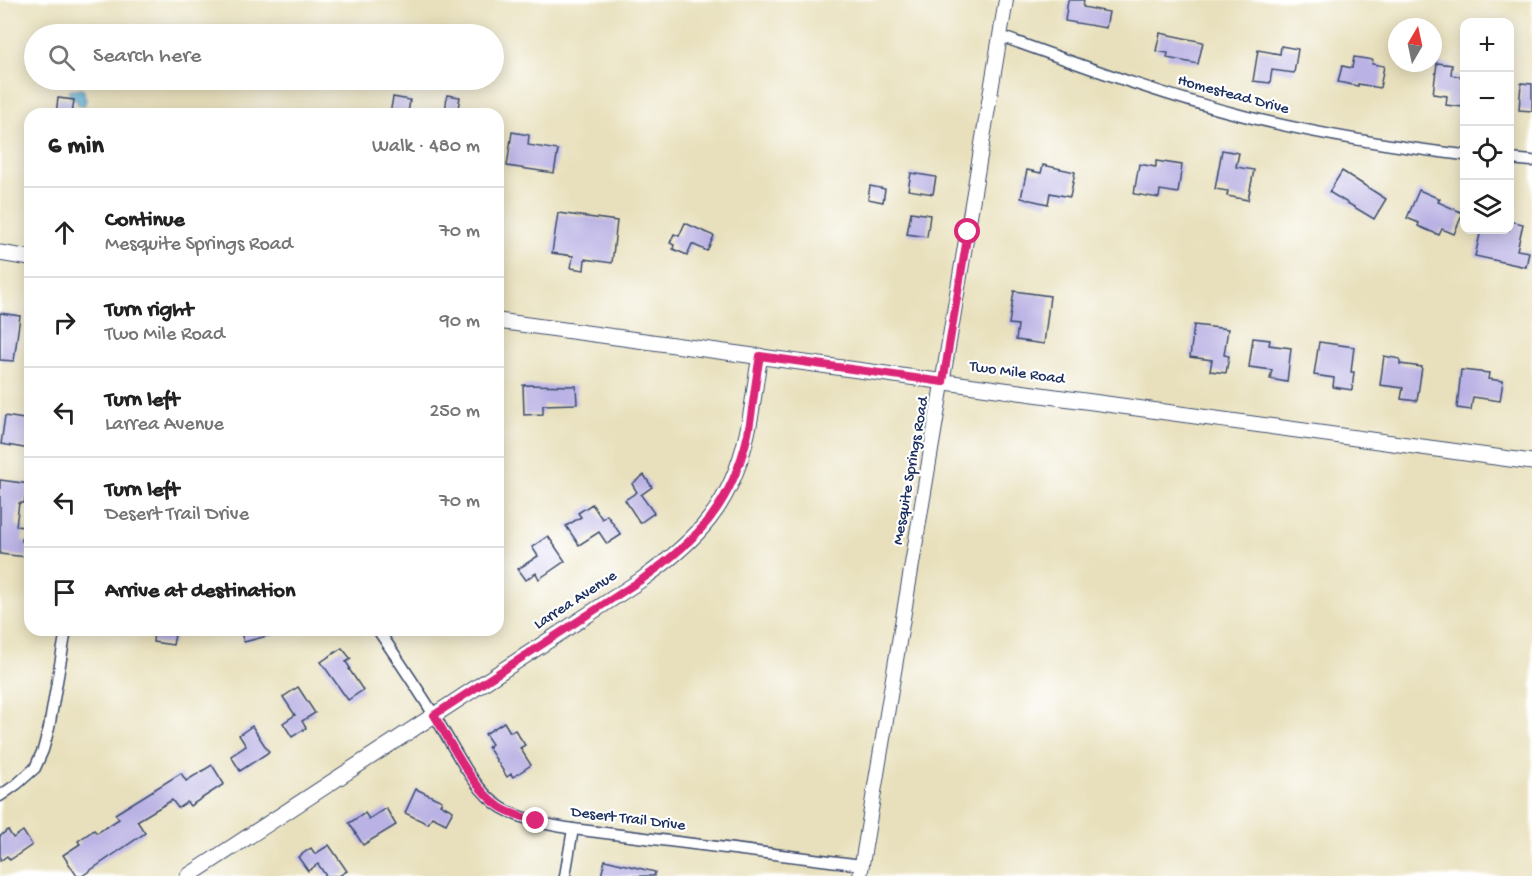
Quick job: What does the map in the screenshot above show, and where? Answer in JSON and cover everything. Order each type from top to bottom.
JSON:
[{"type":"main road","points":[[0,254],[24,257]]},
{"type":"main road","name":"Two Mile Road","points":[[504,322],[1532,462]]},
{"type":"main road","name":"Larrea Avenue","points":[[188,876],[641,580],[669,561],[694,539],[728,492],[747,435],[760,356]]},
{"type":"street","name":"Mesquite Springs Road","points":[[861,870],[1006,0]]},
{"type":"street","name":"Homestead Drive","points":[[1000,36],[1179,98],[1242,115],[1331,135],[1460,154]]},
{"type":"street","points":[[1514,159],[1532,161]]},
{"type":"street","points":[[0,796],[35,768],[43,750],[65,636]]},
{"type":"street","name":"Desert Trail Drive","points":[[382,636],[473,779],[500,807],[536,821],[573,829],[861,870]]},
{"type":"street","points":[[565,876],[573,829]]},
{"type":"water","points":[[69,91],[84,91],[86,99],[84,106],[79,105],[75,98],[70,96]]},
{"type":"building","points":[[1068,0],[1084,0],[1083,7],[1109,12],[1106,28],[1065,21]]},
{"type":"building","points":[[1160,33],[1203,42],[1198,64],[1167,58],[1168,53],[1156,51]]},
{"type":"building","points":[[1281,46],[1298,49],[1294,73],[1272,70],[1270,83],[1253,81],[1258,50],[1280,54]]},
{"type":"building","points":[[1354,57],[1373,60],[1372,64],[1384,66],[1380,88],[1338,82],[1342,66],[1352,68]]},
{"type":"building","points":[[1442,64],[1452,65],[1451,75],[1460,76],[1460,107],[1446,105],[1447,96],[1433,94],[1436,72],[1442,72]]},
{"type":"building","points":[[1521,83],[1532,84],[1532,111],[1519,110]]},
{"type":"building","points":[[447,95],[460,97],[458,108],[446,108]]},
{"type":"building","points":[[393,97],[410,100],[409,108],[391,108]]},
{"type":"building","points":[[58,98],[74,100],[73,108],[57,108]]},
{"type":"building","points":[[512,132],[529,135],[528,145],[558,150],[554,173],[507,166]]},
{"type":"building","points":[[1222,150],[1239,153],[1236,167],[1254,170],[1248,200],[1227,196],[1228,191],[1215,189]]},
{"type":"building","points":[[1156,161],[1182,165],[1178,193],[1160,190],[1159,198],[1134,194],[1139,164],[1156,167]]},
{"type":"building","points":[[1043,165],[1075,172],[1070,197],[1050,193],[1048,204],[1021,198],[1027,170],[1041,173]]},
{"type":"building","points":[[1342,171],[1386,199],[1374,219],[1329,192]]},
{"type":"building","points":[[911,173],[936,177],[933,194],[908,190]]},
{"type":"building","points":[[870,186],[885,189],[883,202],[868,199]]},
{"type":"building","points":[[1419,190],[1440,199],[1438,202],[1460,212],[1460,220],[1454,234],[1442,229],[1439,235],[1418,226],[1419,223],[1407,218]]},
{"type":"building","points":[[911,212],[930,215],[927,237],[907,234]]},
{"type":"building","points":[[558,213],[617,221],[612,263],[585,259],[584,270],[571,268],[573,256],[552,253]]},
{"type":"building","points":[[1514,222],[1523,224],[1517,250],[1529,252],[1526,267],[1475,256],[1480,234],[1514,234]]},
{"type":"building","points":[[685,223],[714,236],[707,251],[692,244],[687,255],[673,249],[674,245],[670,243],[674,234],[679,236]]},
{"type":"building","points":[[1014,291],[1050,296],[1044,344],[1016,340],[1018,325],[1009,324]]},
{"type":"building","points":[[0,313],[20,316],[14,361],[0,360]]},
{"type":"building","points":[[1194,325],[1228,329],[1224,355],[1229,356],[1226,373],[1210,371],[1212,360],[1190,357]]},
{"type":"building","points":[[1253,338],[1270,340],[1269,345],[1291,348],[1287,382],[1270,379],[1272,370],[1249,367]]},
{"type":"building","points":[[1319,342],[1354,347],[1351,372],[1354,372],[1352,390],[1333,387],[1334,378],[1314,375]]},
{"type":"building","points":[[1384,356],[1400,359],[1400,364],[1422,367],[1417,401],[1401,399],[1403,388],[1380,385]]},
{"type":"building","points":[[1461,370],[1489,373],[1488,379],[1503,381],[1500,401],[1473,397],[1471,410],[1457,408]]},
{"type":"building","points":[[523,385],[576,386],[577,404],[543,405],[543,414],[524,415]]},
{"type":"building","points":[[5,416],[24,419],[24,448],[1,444]]},
{"type":"building","points":[[644,475],[652,487],[641,495],[654,513],[640,523],[625,500],[637,492],[632,484]]},
{"type":"building","points":[[0,480],[24,483],[24,503],[19,503],[16,526],[24,527],[22,541],[24,541],[24,557],[0,554]]},
{"type":"building","points":[[592,504],[602,519],[607,515],[621,535],[607,544],[599,532],[579,545],[566,526],[581,517],[578,513]]},
{"type":"building","points":[[548,536],[565,561],[539,579],[536,573],[526,580],[518,569],[538,556],[532,547]]},
{"type":"building","points":[[154,636],[175,636],[173,645],[153,642]]},
{"type":"building","points":[[242,636],[267,636],[244,642]]},
{"type":"building","points":[[342,648],[351,659],[346,662],[349,669],[363,690],[348,700],[321,662]]},
{"type":"building","points":[[298,687],[315,713],[302,721],[306,728],[292,737],[283,723],[295,715],[283,697]]},
{"type":"building","points":[[504,722],[510,732],[515,730],[525,745],[520,748],[531,765],[513,777],[511,774],[507,777],[488,747],[492,744],[485,734]]},
{"type":"building","points":[[252,726],[269,752],[240,771],[231,756],[246,746],[239,735]]},
{"type":"building","points":[[212,765],[224,784],[190,806],[187,802],[178,808],[172,800],[137,821],[145,833],[82,876],[77,876],[63,855],[80,844],[78,841],[94,830],[97,833],[119,819],[115,814],[181,773],[186,781]]},
{"type":"building","points":[[416,789],[442,801],[440,804],[453,811],[446,824],[432,817],[428,824],[405,813]]},
{"type":"building","points":[[386,808],[396,825],[363,845],[349,823],[365,813],[369,819]]},
{"type":"building","points":[[8,830],[13,838],[23,831],[32,845],[10,860],[7,856],[0,861],[0,836]]},
{"type":"building","points":[[329,845],[347,871],[339,876],[326,876],[318,864],[308,871],[298,857],[311,848],[315,854]]},
{"type":"building","points":[[605,860],[655,872],[654,876],[601,876]]},
{"type":"route","points":[[536,821],[500,807],[486,794],[473,779],[434,715],[641,580],[669,561],[694,539],[728,492],[747,435],[760,356],[943,382],[968,232]]}]
